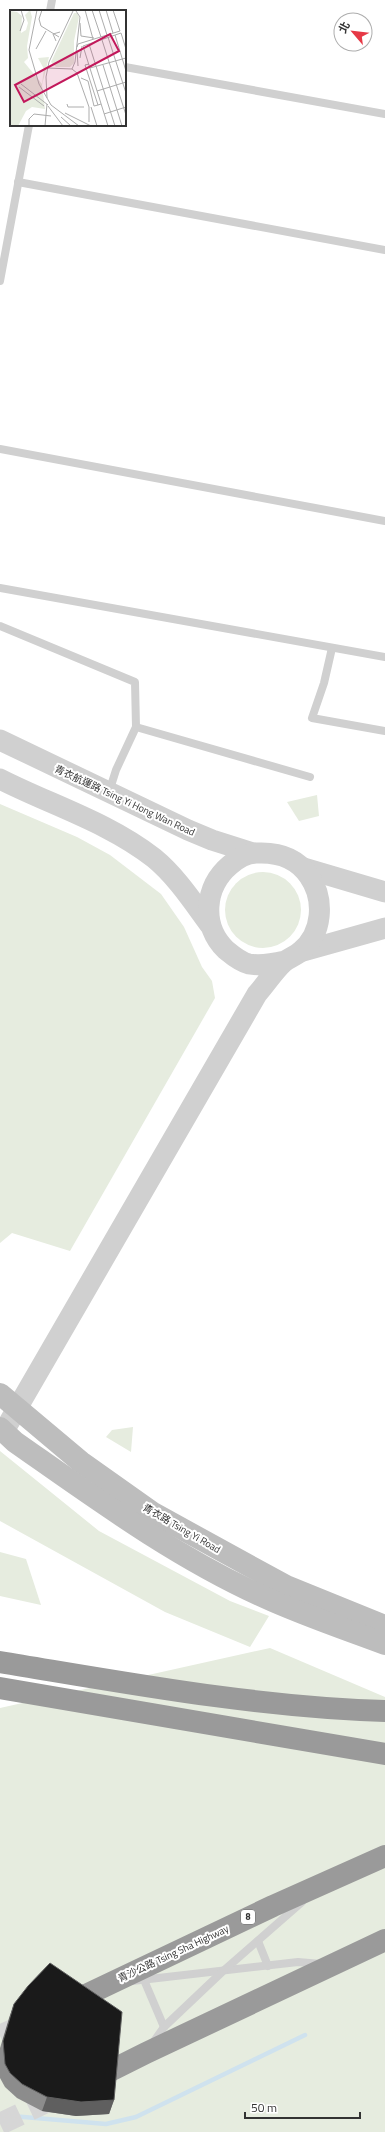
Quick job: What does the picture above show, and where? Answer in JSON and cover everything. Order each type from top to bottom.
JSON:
[{"type":"highway","points":[[0,1662],[210,1697],[283,1705],[385,1711]]},
{"type":"highway","points":[[0,1688],[385,1754]]},
{"type":"highway","name":"青沙公路 Tsing Sha Highway","points":[[50,2013],[107,1984],[385,1856]]},
{"type":"highway","points":[[86,2084],[146,2053],[334,1966],[385,1940]]},
{"type":"main road","name":"青衣路 Tsing Yi Road","points":[[0,1394],[81,1462],[153,1513],[286,1586],[385,1626]]},
{"type":"main road","name":"青衣路 Tsing Yi Road","points":[[2,1430],[15,1442],[128,1521],[202,1565],[264,1597],[385,1644]]},
{"type":"street","name":"青衣航運路 Tsing Yi Hong Wan Road","points":[[0,740],[200,835],[253,853]]},
{"type":"street","points":[[0,779],[108,828],[155,859],[184,890],[210,926],[218,942],[232,955],[247,964],[267,965],[385,928]]},
{"type":"street","points":[[210,926],[208,907],[211,889],[221,872],[236,860],[253,853],[272,852],[289,858],[304,868],[385,892]]},
{"type":"street","points":[[2,1430],[17,1409],[257,994],[312,938],[319,920],[320,901],[315,884],[304,868]]},
{"type":"street","points":[[247,964],[257,994]]},
{"type":"lane","points":[[50,10],[52,0]]},
{"type":"lane","points":[[126,66],[385,114]]},
{"type":"lane","points":[[0,281],[29,126]]},
{"type":"lane","points":[[18,182],[385,250]]},
{"type":"lane","points":[[0,449],[385,521]]},
{"type":"lane","points":[[0,588],[385,657]]},
{"type":"lane","points":[[0,626],[135,682],[136,727],[116,770],[109,793]]},
{"type":"lane","points":[[332,648],[324,683],[312,718],[385,731]]},
{"type":"lane","points":[[136,727],[310,777]]},
{"type":"lane","points":[[146,2053],[164,2027],[222,1972],[326,1882]]},
{"type":"lane","points":[[258,1940],[268,1966]]},
{"type":"lane","points":[[107,1984],[222,1972],[298,1962],[334,1966]]},
{"type":"lane","points":[[144,1980],[164,2027]]},
{"type":"shaded area","points":[[317,795],[319,816],[299,821],[287,802]]},
{"type":"shaded area","points":[[0,804],[77,837],[110,855],[161,894],[184,927],[202,967],[212,981],[215,998],[70,1251],[12,1233],[0,1243]]},
{"type":"shaded area","points":[[256,872],[270,872],[284,878],[295,889],[301,903],[301,917],[298,925],[290,937],[284,942],[270,948],[256,948],[242,942],[231,931],[225,917],[225,903],[231,889],[242,878]]},
{"type":"shaded area","points":[[133,1427],[131,1452],[106,1437],[112,1430]]},
{"type":"shaded area","points":[[0,1451],[99,1531],[230,1601],[269,1616],[250,1647],[165,1612],[0,1521]]},
{"type":"shaded area","points":[[0,1552],[26,1559],[41,1605],[0,1596]]},
{"type":"shaded area","points":[[270,1648],[385,1697],[385,2132],[0,2132],[0,1708]]},
{"type":"building","points":[[50,1963],[122,2012],[114,2100],[81,2102],[47,2097],[22,2084],[10,2073],[5,2064],[3,2041],[14,2004],[28,1986]]},
{"type":"waterway","points":[[0,2115],[106,2124],[136,2117],[305,2035]]},
{"type":"tunnel","points":[[0,2036],[32,2021]]},
{"type":"tunnel","points":[[0,2124],[61,2095]]}]
